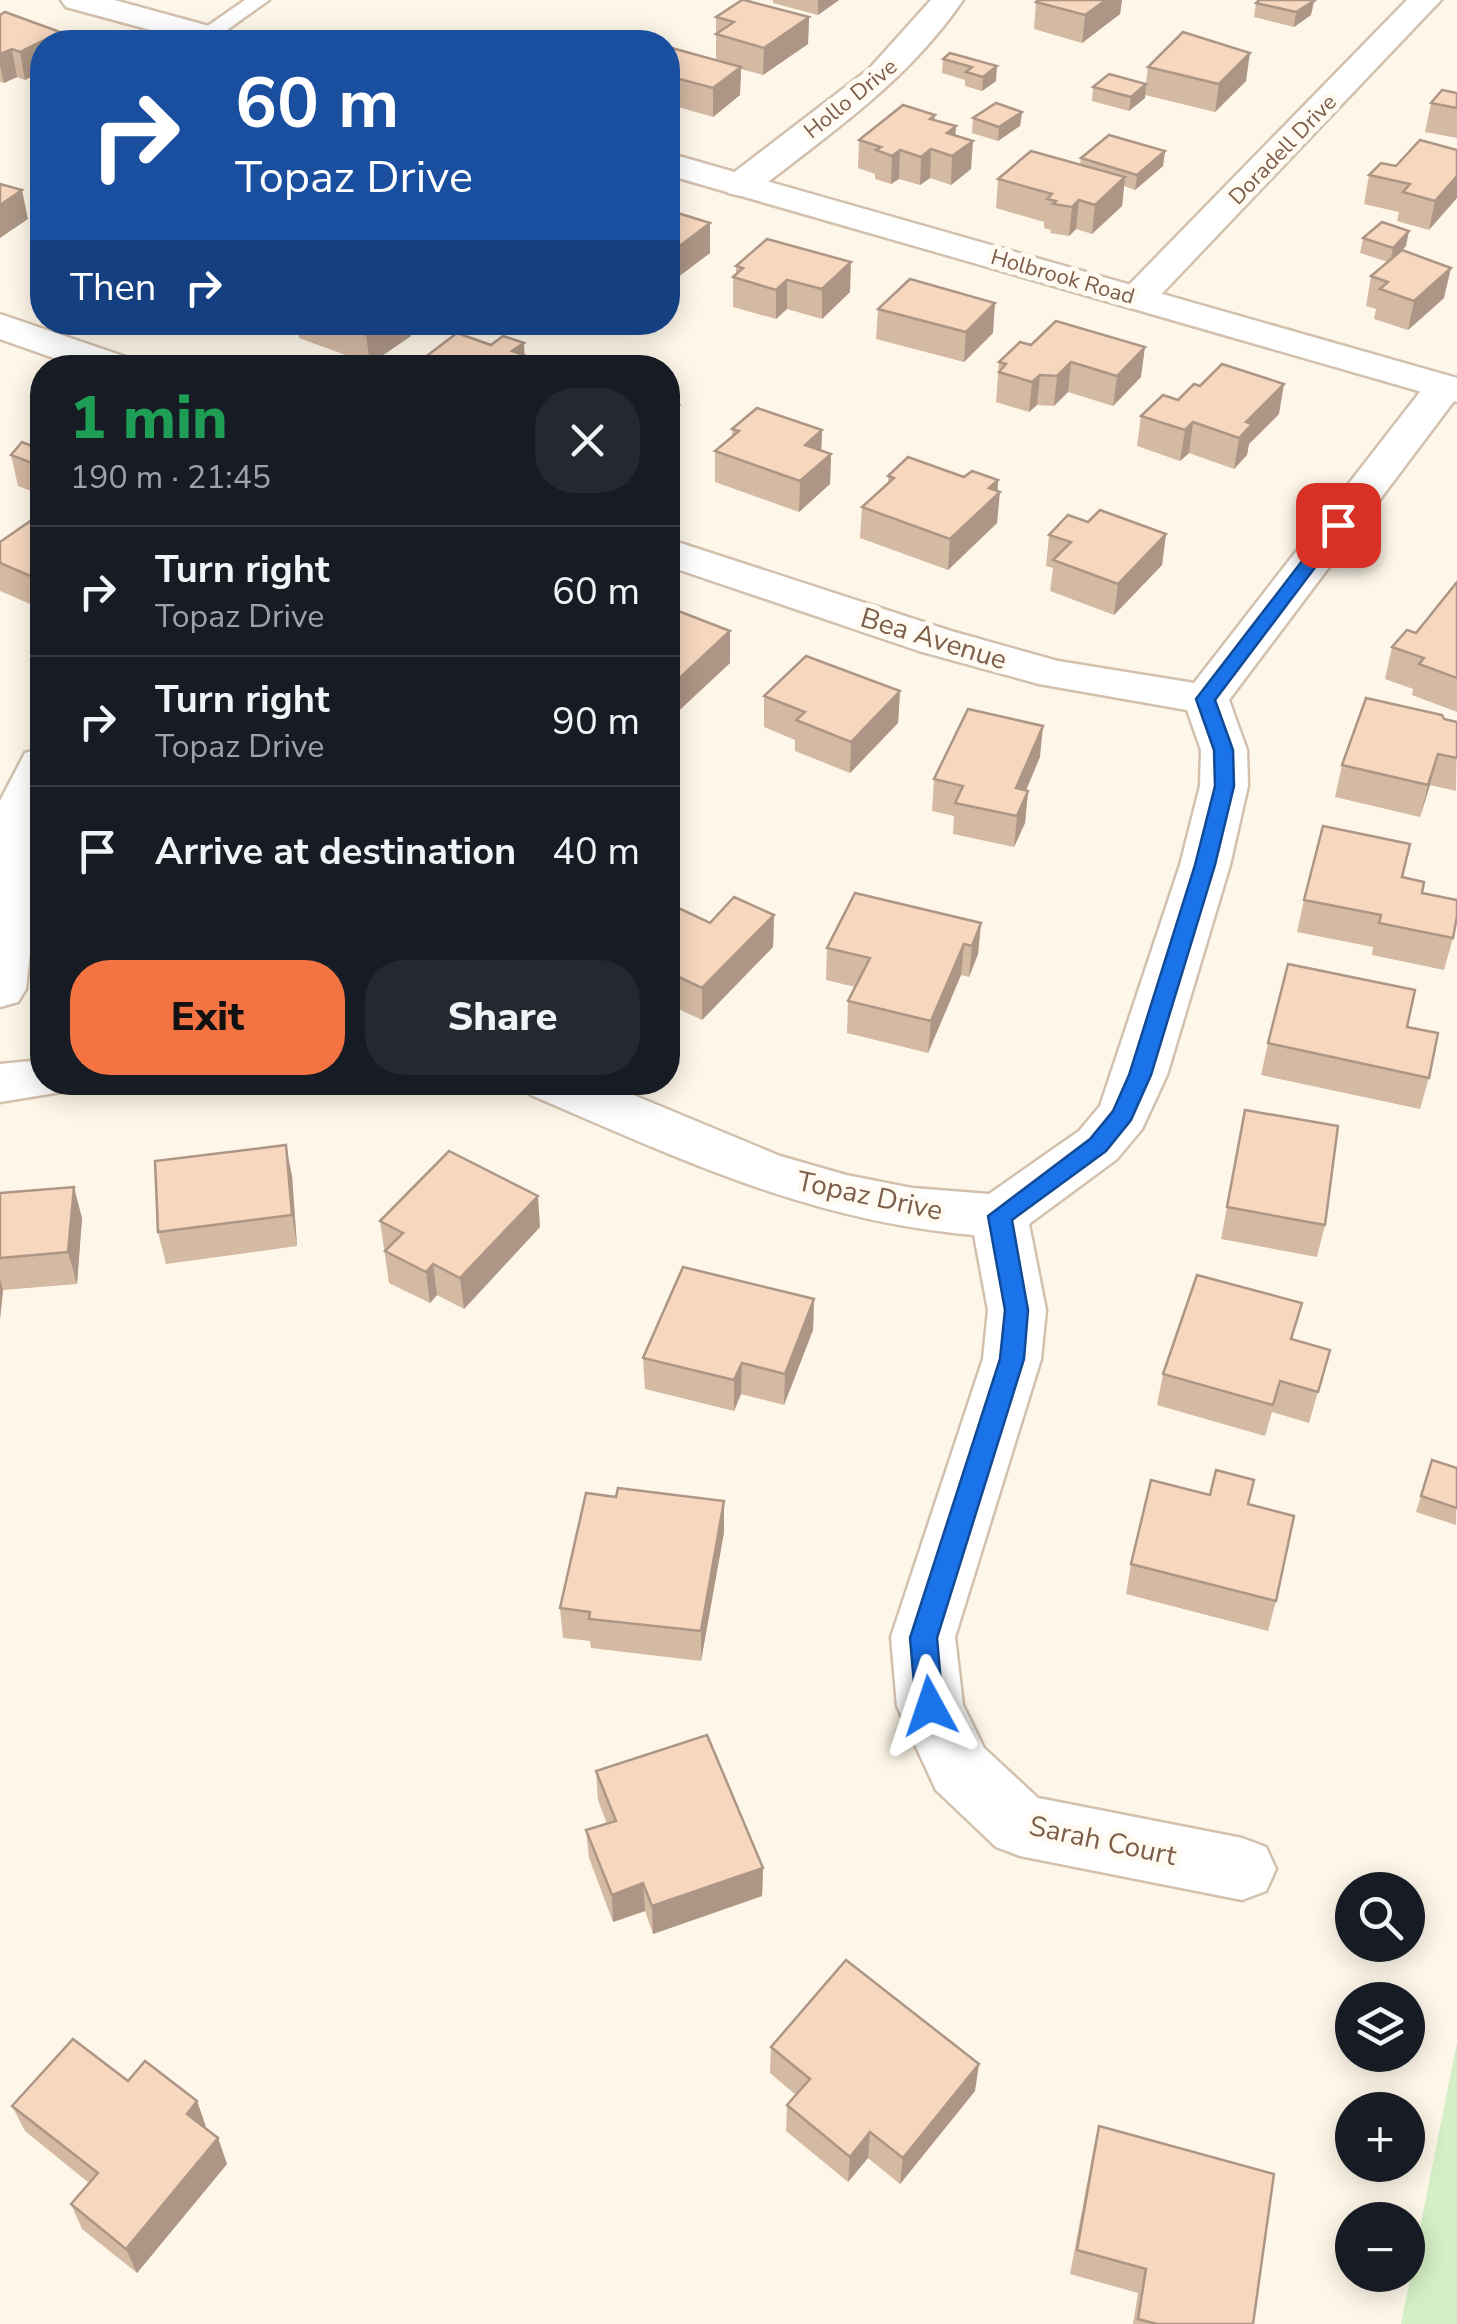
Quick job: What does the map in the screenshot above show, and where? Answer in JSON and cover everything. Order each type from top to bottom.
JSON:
[{"type":"street","points":[[78,0],[186,30]]},
{"type":"street","name":"Hollo Drive","points":[[741,185],[896,62],[923,35],[947,0]]},
{"type":"street","name":"Doradell Drive","points":[[1138,298],[1426,0]]},
{"type":"street","name":"Holbrook Road","points":[[680,167],[1450,389]]},
{"type":"street","points":[[0,326],[84,355]]},
{"type":"street","points":[[1000,1216],[1098,1145],[1123,1114],[1140,1075],[1205,865],[1224,786],[1224,750],[1206,699],[1450,389]]},
{"type":"street","name":"Bea Avenue","points":[[680,556],[935,640],[1055,674],[1206,699]]},
{"type":"street","points":[[0,989],[23,802],[30,788]]},
{"type":"street","points":[[0,1083],[30,1080]]},
{"type":"street","name":"Topaz Drive","points":[[582,1095],[779,1176],[912,1210],[1000,1216]]},
{"type":"street","name":"Sarah Court","points":[[1000,1216],[1016,1310],[1012,1359],[923,1638],[930,1706],[960,1768],[1020,1825],[1242,1869]]},
{"type":"lane","points":[[227,30],[259,0]]},
{"type":"green space","points":[[1457,2042],[1457,2324],[1401,2324],[1407,2292],[1425,2292],[1425,2203]]},
{"type":"building","points":[[742,0],[809,17],[764,48],[716,34],[734,22],[716,17]]},
{"type":"building","points":[[1038,0],[1106,0],[1085,15]]},
{"type":"building","points":[[1314,1],[1296,12],[1256,3]]},
{"type":"building","points":[[5,12],[54,30],[30,30],[30,47],[0,54],[0,15]]},
{"type":"building","points":[[1183,32],[1250,53],[1219,84],[1148,67]]},
{"type":"building","points":[[680,50],[741,67],[713,88],[680,79]]},
{"type":"building","points":[[950,53],[997,66],[983,77],[966,72],[972,67],[943,59]]},
{"type":"building","points":[[1109,74],[1146,84],[1131,97],[1093,87]]},
{"type":"building","points":[[1442,90],[1457,93],[1457,108],[1431,103]]},
{"type":"building","points":[[996,103],[1022,112],[999,127],[973,118]]},
{"type":"building","points":[[903,105],[935,115],[930,119],[956,126],[947,133],[973,141],[952,156],[931,149],[921,157],[900,150],[892,156],[876,150],[881,147],[859,140]]},
{"type":"building","points":[[1109,135],[1165,151],[1137,175],[1081,158]]},
{"type":"building","points":[[1420,140],[1457,150],[1457,176],[1435,201],[1403,192],[1410,184],[1369,175],[1381,163],[1396,166]]},
{"type":"building","points":[[1031,151],[1125,177],[1095,205],[1079,200],[1072,207],[1053,204],[1056,201],[1047,199],[1052,194],[998,179]]},
{"type":"building","points":[[0,184],[22,190],[0,205]]},
{"type":"building","points":[[680,214],[710,223],[680,246]]},
{"type":"building","points":[[1382,222],[1409,231],[1393,248],[1363,238]]},
{"type":"building","points":[[767,239],[851,262],[822,289],[787,280],[776,290],[733,277],[743,268],[736,266]]},
{"type":"building","points":[[1402,250],[1451,268],[1414,301],[1380,289],[1388,282],[1371,276]]},
{"type":"building","points":[[910,279],[995,303],[966,332],[878,309]]},
{"type":"building","points":[[1056,321],[1145,347],[1117,376],[1071,362],[1057,376],[1040,375],[1032,382],[999,372],[1006,364],[999,362],[1020,342],[1031,345]]},
{"type":"building","points":[[454,335],[491,345],[503,336],[524,343],[512,351],[523,355],[428,355]]},
{"type":"building","points":[[1222,364],[1284,384],[1246,422],[1252,424],[1239,438],[1193,422],[1185,430],[1141,416],[1163,395],[1178,400],[1194,384],[1200,386]]},
{"type":"building","points":[[757,408],[822,430],[805,445],[831,454],[800,481],[715,451],[739,431],[732,429]]},
{"type":"building","points":[[22,442],[30,445],[30,462],[11,455]]},
{"type":"building","points":[[908,457],[964,477],[972,471],[998,480],[989,488],[1000,492],[950,539],[862,507],[894,478],[888,476]]},
{"type":"building","points":[[1100,510],[1166,534],[1118,584],[1053,560],[1071,542],[1049,535],[1068,515],[1088,522]]},
{"type":"building","points":[[30,521],[30,576],[0,563],[0,542]]},
{"type":"building","points":[[1457,582],[1457,678],[1419,664],[1424,658],[1392,647],[1407,630],[1416,633]]},
{"type":"building","points":[[680,612],[730,631],[680,678]]},
{"type":"building","points":[[806,656],[900,691],[851,742],[796,720],[805,712],[764,696]]},
{"type":"building","points":[[1366,698],[1457,722],[1457,758],[1438,754],[1428,785],[1342,765]]},
{"type":"building","points":[[968,709],[1043,726],[1016,788],[1028,791],[1017,816],[955,803],[963,786],[934,779]]},
{"type":"building","points":[[1323,826],[1410,844],[1402,877],[1424,882],[1422,893],[1457,900],[1453,938],[1379,923],[1381,915],[1304,900]]},
{"type":"building","points":[[855,893],[981,923],[972,946],[964,944],[931,1021],[848,1001],[870,958],[827,948]]},
{"type":"building","points":[[734,897],[774,915],[702,988],[680,978],[680,909],[710,923]]},
{"type":"building","points":[[1288,964],[1415,990],[1407,1027],[1438,1033],[1429,1078],[1268,1043]]},
{"type":"building","points":[[1245,1110],[1338,1126],[1325,1225],[1227,1207]]},
{"type":"building","points":[[286,1145],[292,1215],[158,1232],[155,1161]]},
{"type":"building","points":[[449,1151],[538,1196],[460,1278],[433,1264],[426,1272],[385,1251],[403,1233],[380,1221]]},
{"type":"building","points":[[74,1187],[68,1252],[0,1258],[0,1193]]},
{"type":"building","points":[[683,1267],[814,1299],[785,1374],[742,1363],[734,1380],[643,1358]]},
{"type":"building","points":[[1197,1275],[1302,1303],[1291,1339],[1330,1350],[1318,1392],[1280,1381],[1273,1405],[1163,1374]]},
{"type":"building","points":[[1432,1460],[1457,1468],[1457,1508],[1421,1496]]},
{"type":"building","points":[[1216,1470],[1254,1480],[1248,1504],[1294,1516],[1276,1601],[1131,1564],[1151,1480],[1210,1495]]},
{"type":"building","points":[[618,1488],[724,1501],[701,1631],[589,1619],[590,1612],[560,1608],[586,1493],[616,1497]]},
{"type":"building","points":[[707,1735],[763,1868],[652,1906],[643,1883],[612,1895],[586,1830],[616,1821],[596,1771]]},
{"type":"building","points":[[846,1960],[979,2064],[903,2158],[870,2132],[850,2157],[787,2105],[810,2079],[771,2047]]},
{"type":"building","points":[[73,2039],[128,2081],[145,2061],[197,2101],[187,2114],[218,2138],[126,2249],[71,2204],[98,2173],[12,2106]]},
{"type":"building","points":[[1099,2126],[1274,2174],[1253,2324],[1157,2324],[1138,2319],[1146,2269],[1077,2250]]},
{"type":"route","points":[[930,1706],[923,1638],[1012,1359],[1016,1310],[1000,1216],[1098,1145],[1123,1114],[1140,1075],[1205,865],[1224,786],[1224,750],[1206,699],[1338,525]]}]
